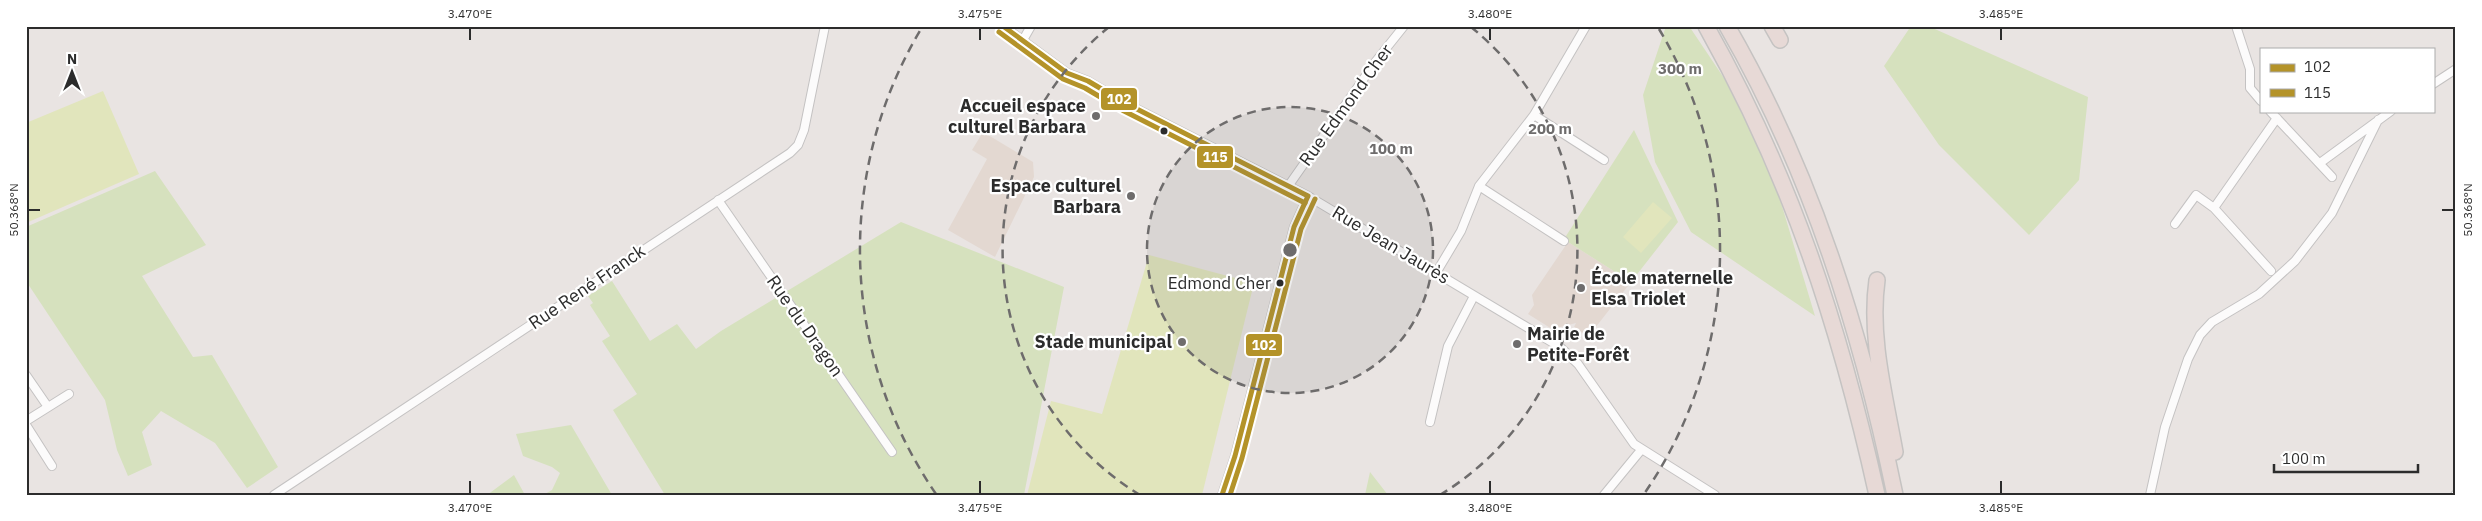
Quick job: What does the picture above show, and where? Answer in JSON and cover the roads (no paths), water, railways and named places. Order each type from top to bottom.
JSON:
[{"type":"highway","points":[[1706,26],[1753,114],[1805,237],[1845,364],[1877,495]]},
{"type":"highway","points":[[1727,26],[1781,132],[1831,256],[1859,347],[1895,495]]},
{"type":"highway","points":[[1877,280],[1874,299],[1876,330],[1902,495]]},
{"type":"street","name":"Rue René Franck","points":[[274,495],[790,153],[798,145],[804,130],[825,26]]},
{"type":"street","name":"Rue Jean Jaurès","points":[[1003,26],[1067,73],[1088,81],[1134,107],[1289,185],[1526,325],[1570,355],[1595,386],[1629,439],[1641,450],[1715,495]]},
{"type":"street","points":[[1023,40],[1031,26]]},
{"type":"street","name":"Rue Edmond Cher","points":[[1289,185],[1376,61],[1404,26]]},
{"type":"street","points":[[1436,273],[1461,231],[1479,186],[1534,114],[1586,26]]},
{"type":"street","points":[[2236,26],[2250,69],[2250,88],[2260,100]]},
{"type":"street","points":[[2434,83],[2456,69]]},
{"type":"street","points":[[2271,112],[2332,177]]},
{"type":"street","points":[[2320,163],[2390,112]]},
{"type":"street","points":[[1534,114],[1604,160]]},
{"type":"street","points":[[2214,208],[2277,118]]},
{"type":"street","points":[[2150,495],[2165,427],[2188,359],[2200,335],[2212,322],[2259,294],[2282,276],[2295,262],[2332,213],[2378,120]]},
{"type":"street","points":[[1479,186],[1564,241]]},
{"type":"street","points":[[2175,224],[2196,195],[2214,208],[2271,270]]},
{"type":"street","points":[[1222,495],[1235,456],[1294,226],[1308,196]]},
{"type":"street","name":"Rue du Dragon","points":[[718,200],[892,452]]},
{"type":"street","points":[[1430,422],[1447,351],[1474,296]]},
{"type":"street","points":[[26,374],[48,407]]},
{"type":"street","points":[[26,421],[69,394]]},
{"type":"street","points":[[26,425],[52,466]]},
{"type":"street","points":[[1604,495],[1641,450]]},
{"type":"place","name":"Accueil espace culturel Barbara","points":[[1096,116]]},
{"type":"place","name":"Espace culturel Barbara","points":[[1131,196]]},
{"type":"place","name":"Edmond Cher","points":[[1280,283]]},
{"type":"place","name":"École maternelle Elsa Triolet","points":[[1581,288]]},
{"type":"place","name":"Stade municipal","points":[[1182,342]]},
{"type":"place","name":"Mairie de Petite-Forêt","points":[[1517,344]]}]
